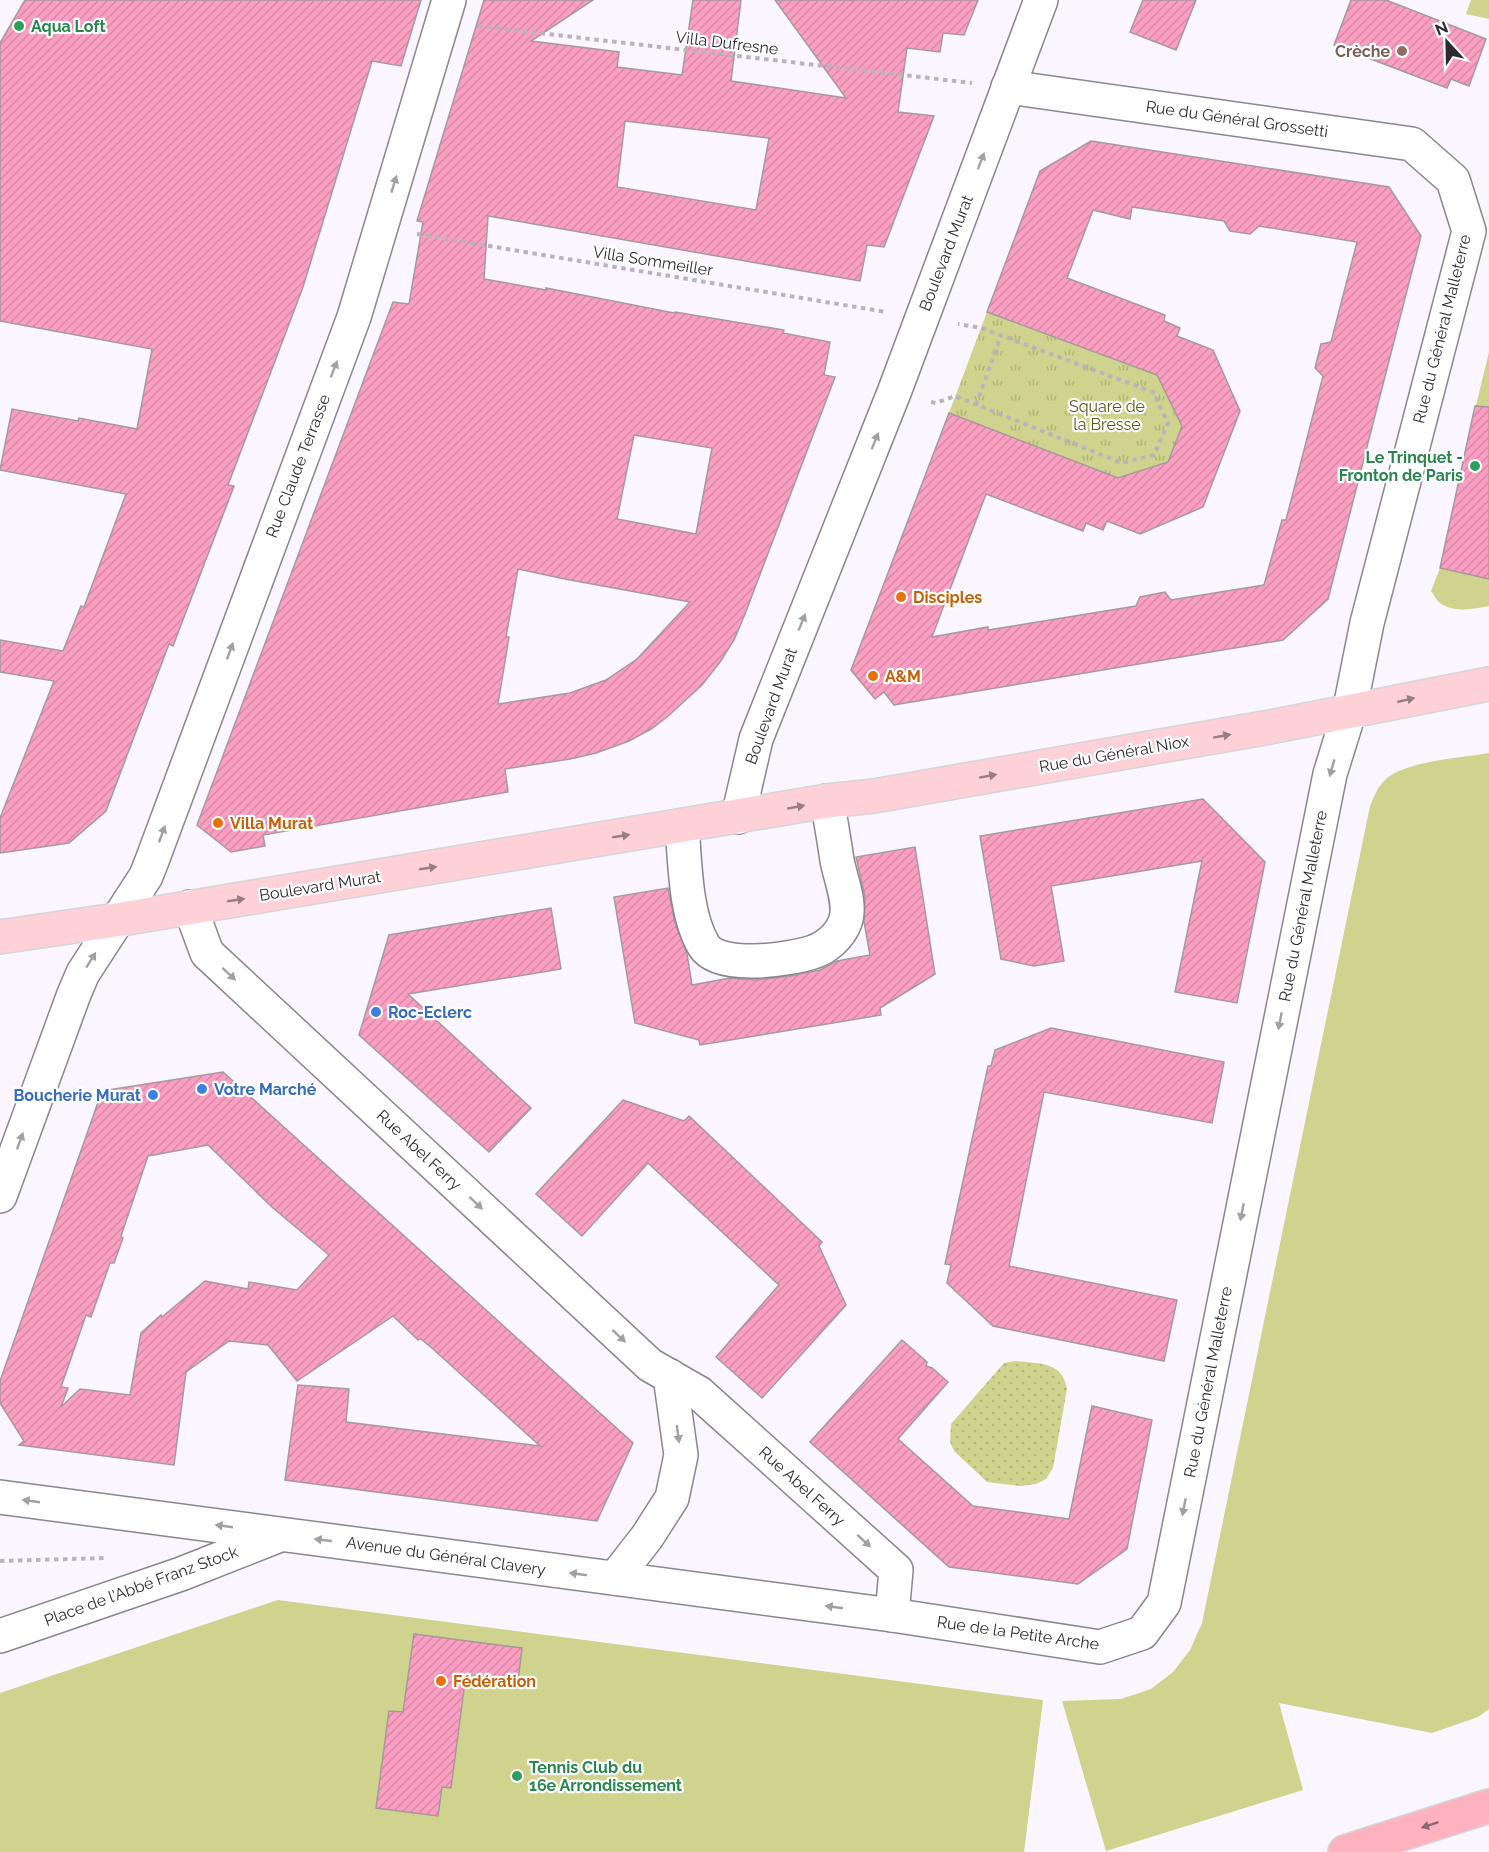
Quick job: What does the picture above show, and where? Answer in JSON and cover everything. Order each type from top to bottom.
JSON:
[{"type":"highway","points":[[1345,1852],[1487,1807]]},
{"type":"main road","name":"Rue du Général Niox","points":[[738,817],[827,801],[874,796],[1349,713],[1489,684]]},
{"type":"main road","name":"Boulevard Murat","points":[[0,937],[116,920],[738,817]]},
{"type":"street","name":"Boulevard Murat","points":[[738,817],[756,739],[895,390],[1041,0]]},
{"type":"street","name":"Rue Claude Terrasse","points":[[0,1196],[83,973],[146,876],[153,858],[354,316],[446,11]]},
{"type":"street","name":"Rue du Général Grossetti","points":[[1008,87],[1412,144],[1453,180]]},
{"type":"street","name":"Rue du Général Malleterre","points":[[1142,1633],[1164,1603],[1330,774],[1349,713],[1367,623],[1469,231],[1453,180]]},
{"type":"street","points":[[682,826],[693,920],[705,948],[721,959],[759,962],[814,952],[837,938],[846,921],[846,899],[827,801]]},
{"type":"street","name":"Rue Abel Ferry","points":[[190,907],[207,953],[650,1365],[699,1392],[896,1570],[892,1615]]},
{"type":"street","points":[[615,1578],[647,1537],[672,1498],[681,1455],[670,1376]]},
{"type":"street","name":"Avenue du Général Clavery","points":[[0,1497],[892,1615]]},
{"type":"street","name":"Place de l'Abbé Franz Stock","points":[[0,1636],[181,1574],[282,1534]]},
{"type":"street","name":"Rue de la Petite Arche","points":[[892,1615],[1100,1647],[1142,1633]]},
{"type":"path","name":"Villa Dufresne","points":[[446,11],[1008,87]]},
{"type":"path","name":"Villa Sommeiller","points":[[380,228],[922,318]]},
{"type":"path","points":[[895,390],[936,403],[955,396],[1122,463],[1154,455],[1168,423],[1153,392],[981,328],[922,318]]},
{"type":"path","points":[[976,405],[1001,336]]},
{"type":"path","points":[[0,1561],[114,1558]]},
{"type":"green space","points":[[1471,0],[1489,0],[1489,19],[1466,14]]},
{"type":"green space","name":"Square de la Bresse","points":[[987,312],[1157,375],[1182,426],[1168,462],[1118,478],[949,413]]},
{"type":"green space","name":"Le Trinquet - Fronton de Paris","points":[[1489,352],[1489,606],[1458,609],[1440,603],[1431,591],[1440,568]]},
{"type":"green space","points":[[1489,753],[1489,1709],[1478,1717],[1432,1733],[1279,1703],[1303,1790],[1106,1851],[1062,1701],[1121,1699],[1151,1689],[1173,1672],[1190,1650],[1202,1623],[1370,806],[1384,781],[1404,769],[1433,761]]},
{"type":"green space","points":[[1015,1361],[1041,1364],[1055,1369],[1060,1373],[1067,1389],[1053,1468],[1046,1479],[1036,1484],[1021,1486],[987,1482],[954,1451],[950,1442],[951,1424],[1004,1363]]},
{"type":"green space","name":"Tennis Club du 16e Arrondissement","points":[[278,1600],[1043,1700],[1024,1852],[0,1852],[0,1693]]},
{"type":"building","points":[[25,0],[421,0],[401,66],[372,61],[303,287],[228,485],[234,486],[173,646],[169,644],[106,811],[69,843],[0,853],[0,818],[54,681],[0,672],[0,640],[63,651],[81,606],[84,607],[126,494],[0,470],[12,409],[137,429],[152,349],[0,321],[0,43]]},
{"type":"building","points":[[484,0],[593,0],[531,41],[619,52],[617,67],[682,75],[693,0],[741,0],[731,81],[846,98],[775,0],[978,0],[964,35],[943,33],[940,52],[907,48],[898,112],[934,116],[884,247],[867,245],[860,281],[488,216],[484,279],[784,330],[783,333],[830,342],[824,375],[835,377],[734,640],[702,685],[667,717],[629,741],[596,753],[570,759],[505,769],[508,792],[263,835],[265,846],[231,852],[197,825],[393,302],[409,304],[423,222],[417,221]],"holes":[[[625,121],[769,138],[756,210],[617,187]],[[634,435],[712,448],[696,534],[617,519]],[[518,569],[690,602],[637,659],[606,680],[570,693],[498,704],[509,637],[506,637]]]},
{"type":"building","points":[[1143,0],[1196,0],[1176,50],[1130,32]]},
{"type":"building","points":[[1351,0],[1386,0],[1486,39],[1469,86],[1451,79],[1447,88],[1334,45]]},
{"type":"building","points":[[1091,141],[1389,187],[1421,236],[1328,599],[1283,640],[894,705],[884,692],[875,699],[851,670],[949,413],[1118,478],[1168,462],[1182,426],[1157,375],[987,312],[1040,171]],"holes":[[[1132,207],[1224,221],[1230,231],[1250,234],[1259,226],[1357,242],[1331,342],[1321,344],[1315,368],[1323,376],[1286,520],[1282,520],[1264,585],[1171,600],[1165,592],[1140,597],[1136,606],[932,637],[986,494],[1083,531],[1086,523],[1103,530],[1107,521],[1140,534],[1203,507],[1240,411],[1213,350],[1177,336],[1180,328],[1164,321],[1165,315],[1067,278],[1093,210],[1130,219]]]},
{"type":"building","name":"Le Trinquet - Fronton de Paris","points":[[1475,406],[1489,407],[1489,579],[1440,568]]},
{"type":"building","points":[[1203,799],[1265,862],[1237,1003],[1175,992],[1202,861],[1051,886],[1064,961],[1034,966],[1001,959],[980,836]]},
{"type":"building","points":[[915,847],[935,974],[880,1008],[881,1015],[700,1045],[699,1040],[635,1023],[614,897],[668,888],[675,923],[687,954],[692,985],[730,978],[756,980],[790,976],[820,970],[837,961],[870,955],[864,922],[865,897],[856,857]]},
{"type":"building","points":[[551,908],[561,969],[408,994],[531,1108],[489,1152],[359,1035],[389,935]]},
{"type":"building","points":[[1051,1028],[1224,1062],[1212,1123],[1044,1092],[1009,1266],[1177,1300],[1164,1361],[993,1326],[947,1283],[951,1265],[945,1264],[988,1066],[991,1066],[995,1050]]},
{"type":"building","points":[[223,1072],[633,1443],[597,1521],[285,1480],[298,1385],[349,1389],[346,1422],[540,1446],[393,1316],[297,1381],[268,1345],[229,1341],[186,1372],[174,1465],[19,1445],[24,1441],[0,1403],[0,1381],[102,1091]],"holes":[[[208,1145],[273,1208],[329,1255],[297,1290],[249,1282],[248,1289],[205,1281],[141,1333],[130,1395],[80,1389],[61,1407],[68,1388],[61,1387],[86,1315],[91,1317],[110,1263],[114,1263],[148,1156]]]},
{"type":"building","points":[[623,1100],[684,1121],[689,1116],[822,1242],[819,1246],[846,1305],[762,1398],[716,1357],[779,1285],[648,1163],[582,1236],[536,1194]]},
{"type":"building","points":[[902,1340],[927,1362],[926,1366],[932,1368],[948,1382],[898,1439],[973,1506],[1069,1519],[1092,1406],[1152,1420],[1127,1549],[1078,1584],[949,1567],[810,1442]]},
{"type":"building","points":[[414,1634],[522,1648],[518,1681],[466,1674],[451,1788],[442,1787],[438,1816],[376,1808],[389,1711],[403,1712]]},
{"type":"place","name":"Aqua Loft","points":[[19,26]]},
{"type":"place","name":"Crèche","points":[[1402,51]]},
{"type":"place","name":"Le Trinquet - Fronton de Paris","points":[[1475,466]]},
{"type":"place","name":"Disciples","points":[[901,597]]},
{"type":"place","name":"A&M","points":[[873,676]]},
{"type":"place","name":"Villa Murat","points":[[218,823]]},
{"type":"place","name":"Roc-Eclerc","points":[[376,1012]]},
{"type":"place","name":"Votre Marché","points":[[202,1089]]},
{"type":"place","name":"Boucherie Murat","points":[[153,1095]]},
{"type":"place","name":"Fédération","points":[[441,1681]]},
{"type":"place","name":"Tennis Club du 16e Arrondissement","points":[[517,1776]]}]
